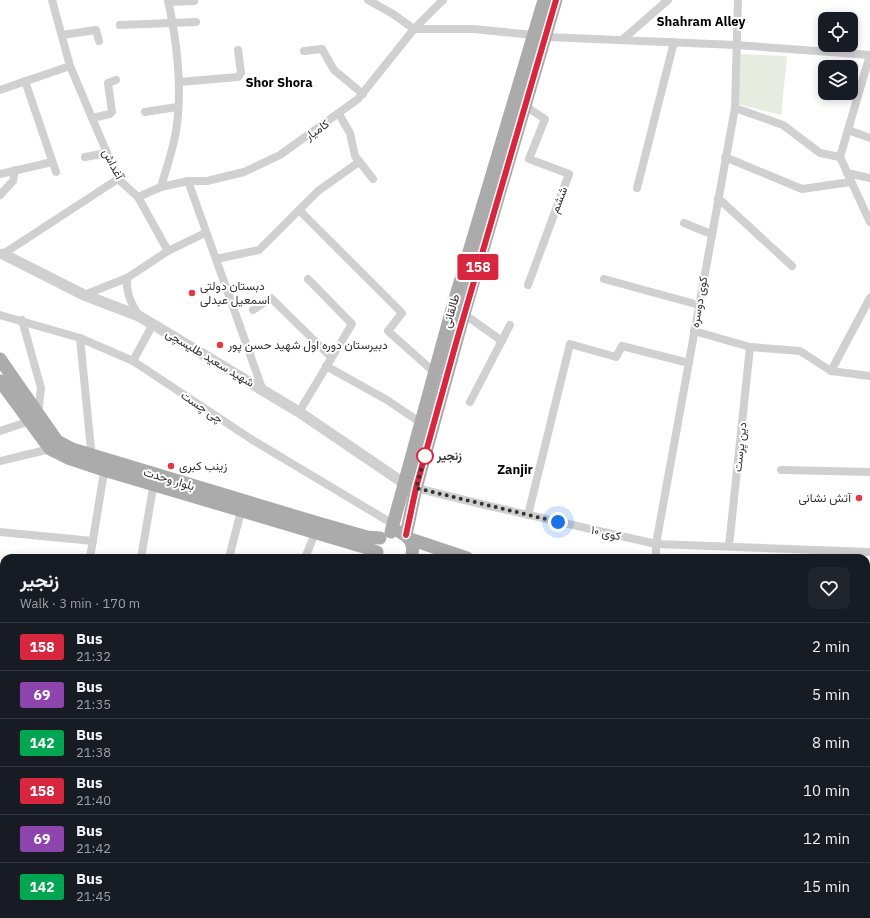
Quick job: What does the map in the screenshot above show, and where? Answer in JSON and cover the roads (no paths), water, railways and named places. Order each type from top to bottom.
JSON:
[{"type":"main road","name":"طالقانی","points":[[378,554],[377,545],[388,531],[410,486],[464,314],[525,106],[541,36],[544,0]]},
{"type":"main road","name":"طالقانی","points":[[412,554],[413,548],[408,537],[410,486],[421,423],[434,372],[541,36],[556,0]]},
{"type":"main road","name":"بلوار وحدت","points":[[0,359],[50,449],[243,506],[367,537],[388,531],[399,532],[446,554]]},
{"type":"main road","name":"بلوار وحدت","points":[[0,380],[57,441],[92,461]]},
{"type":"main road","name":"بلوار وحدت","points":[[243,506],[315,532],[364,547],[376,554]]},
{"type":"street","name":"آغداش","points":[[52,0],[70,66],[118,179],[138,197],[168,251]]},
{"type":"street","points":[[368,0],[393,14],[414,29],[473,29],[541,36],[736,45],[870,55],[840,156],[870,222]]},
{"type":"street","name":"کامیار","points":[[138,197],[161,188],[188,181],[207,181],[244,172],[280,155],[339,114],[363,94],[414,29],[442,0]]},
{"type":"street","points":[[622,40],[668,0]]},
{"type":"street","name":"کوی دوسره","points":[[656,554],[656,544],[688,363],[735,108],[738,0]]},
{"type":"street","points":[[161,188],[176,131],[179,82],[173,22],[168,1],[194,1]]},
{"type":"street","points":[[120,25],[196,22]]},
{"type":"street","points":[[62,36],[96,30],[99,41]]},
{"type":"street","points":[[637,188],[674,42]]},
{"type":"street","points":[[304,51],[322,49],[334,70],[363,94]]},
{"type":"street","points":[[179,82],[238,77],[241,74],[238,50]]},
{"type":"street","points":[[0,90],[70,66]]},
{"type":"street","points":[[92,118],[110,114],[112,112],[108,83],[116,80]]},
{"type":"street","points":[[25,81],[56,172]]},
{"type":"street","name":"ششم","points":[[525,106],[545,119],[529,159],[569,174],[528,285]]},
{"type":"street","points":[[145,112],[177,107]]},
{"type":"street","points":[[735,108],[783,125],[820,153],[840,156]]},
{"type":"street","points":[[339,114],[350,133],[355,156],[373,179]]},
{"type":"street","points":[[848,130],[870,138]]},
{"type":"street","points":[[85,157],[107,152]]},
{"type":"street","points":[[725,157],[802,189],[851,182]]},
{"type":"street","points":[[0,174],[52,162]]},
{"type":"street","points":[[216,259],[258,250],[318,191],[359,162]]},
{"type":"street","points":[[0,195],[13,181],[15,170]]},
{"type":"street","points":[[847,173],[870,178]]},
{"type":"street","points":[[2,254],[118,179]]},
{"type":"street","points":[[188,181],[205,233],[216,259],[262,388]]},
{"type":"street","points":[[718,198],[792,266]]},
{"type":"street","points":[[300,210],[402,313],[388,331],[434,372]]},
{"type":"street","points":[[684,223],[711,234]]},
{"type":"street","points":[[84,295],[127,278],[168,251],[205,233]]},
{"type":"street","name":"شهید سعید طلیسچی","points":[[2,254],[84,295],[139,316],[262,388],[410,486]]},
{"type":"street","points":[[127,278],[126,288],[139,316]]},
{"type":"street","points":[[604,278],[699,305]]},
{"type":"street","points":[[299,412],[352,324],[308,279]]},
{"type":"street","points":[[253,310],[271,298],[331,357]]},
{"type":"street","points":[[831,371],[870,298]]},
{"type":"street","points":[[464,314],[502,340]]},
{"type":"street","name":"چی چست","points":[[0,315],[22,320],[80,338],[133,361],[388,531]]},
{"type":"street","points":[[0,431],[34,418],[41,388],[22,320]]},
{"type":"street","points":[[133,361],[153,324]]},
{"type":"street","points":[[470,402],[510,325]]},
{"type":"street","points":[[694,331],[750,347],[782,348],[800,351],[831,371],[870,376]]},
{"type":"street","points":[[80,338],[92,461]]},
{"type":"street","points":[[528,515],[558,387],[570,344],[616,357],[622,346],[688,363]]},
{"type":"street","name":"دین پرست","points":[[729,546],[750,347]]},
{"type":"street","points":[[326,366],[387,400],[421,423]]},
{"type":"street","points":[[0,461],[50,449]]},
{"type":"street","points":[[91,554],[105,465]]},
{"type":"street","points":[[781,470],[870,472]]},
{"type":"street","points":[[142,554],[154,480]]},
{"type":"street","name":"کوی ۱۰","points":[[410,486],[656,544],[870,552]]},
{"type":"street","points":[[230,554],[243,506]]},
{"type":"street","points":[[0,532],[93,541]]},
{"type":"street","points":[[307,554],[315,532]]},
{"type":"place","name":"دبستان دولتی اسمعیل عبدلی","points":[[192,293]]},
{"type":"place","name":"دبیرستان دوره اول شهید حسن پور","points":[[220,345]]},
{"type":"place","name":"زنجیر","points":[[425,456]]},
{"type":"place","name":"زینب کبری","points":[[171,466]]},
{"type":"place","name":"آتش نشانی","points":[[859,498]]},
{"type":"district","name":"Shahram Alley","points":[[701,21]]},
{"type":"district","name":"Shor Shora","points":[[279,82]]},
{"type":"district","name":"Zanjir","points":[[515,469]]}]
